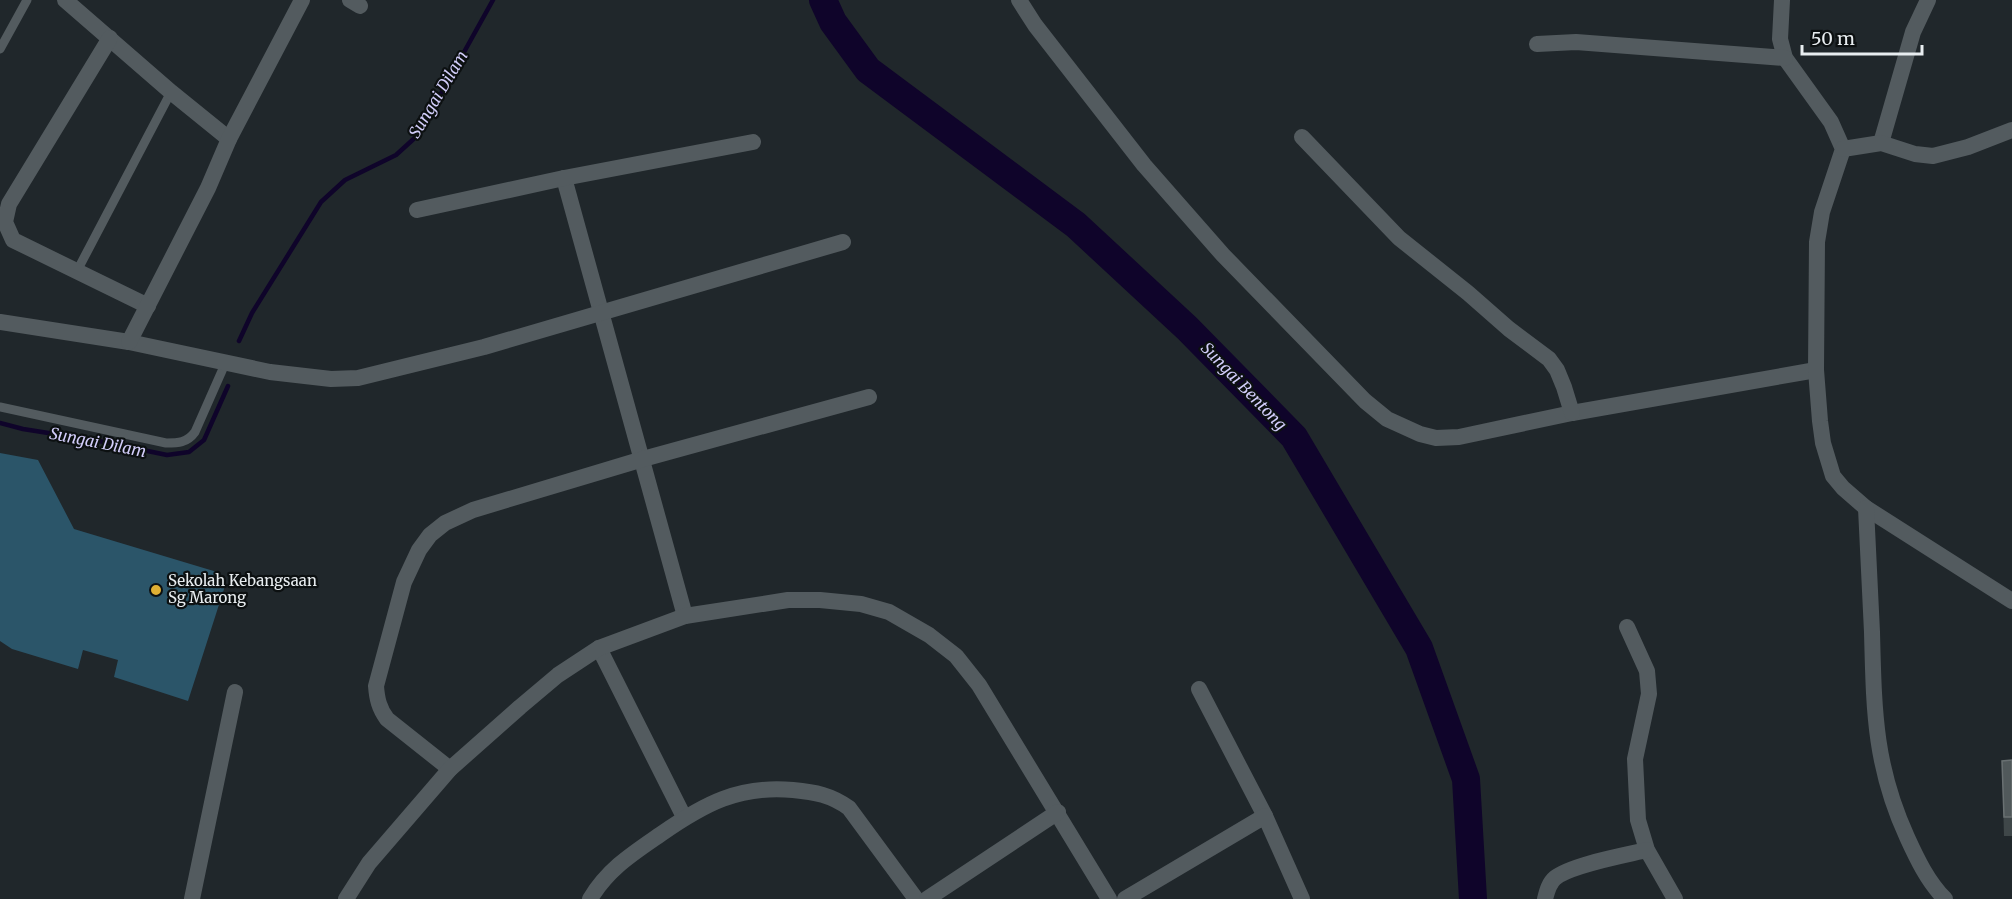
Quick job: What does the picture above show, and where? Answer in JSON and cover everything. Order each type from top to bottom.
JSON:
[{"type":"street","points":[[65,0],[229,139]]},
{"type":"street","points":[[129,342],[208,189],[229,139],[302,0]]},
{"type":"street","points":[[1019,0],[1035,25],[1144,165],[1223,255],[1365,401],[1386,419],[1412,431],[1436,438],[1459,437],[1572,413],[1816,370]]},
{"type":"street","points":[[1782,0],[1780,39],[1785,58],[1831,122],[1843,149],[1819,226],[1816,370],[1820,421],[1833,476],[1866,508],[2012,601]]},
{"type":"street","points":[[1881,143],[1913,32],[1928,0]]},
{"type":"street","points":[[110,38],[4,203],[5,222],[14,240],[148,306]]},
{"type":"street","points":[[1537,44],[1576,42],[1785,58]]},
{"type":"street","points":[[1843,149],[1881,143],[1915,154],[1933,156],[1968,147],[2012,130]]},
{"type":"street","points":[[1302,137],[1399,238],[1549,359],[1561,379],[1572,413]]},
{"type":"street","points":[[417,210],[564,178],[753,142]]},
{"type":"street","points":[[564,178],[685,616]]},
{"type":"street","points":[[0,322],[129,342],[225,364],[304,377],[358,378],[484,347],[843,242]]},
{"type":"street","points":[[450,769],[387,719],[380,710],[377,699],[376,686],[404,582],[419,550],[430,535],[445,523],[465,513],[643,459],[869,398]]},
{"type":"street","points":[[1866,508],[1873,705],[1880,758],[1890,797],[1914,853],[1937,891],[1945,899]]},
{"type":"street","points":[[346,899],[369,863],[450,769],[550,682],[599,648],[685,616],[788,600],[861,604],[889,612],[929,635],[956,656],[968,670],[1058,812],[1109,899]]},
{"type":"street","points":[[1627,627],[1647,671],[1648,694],[1635,759],[1638,820],[1647,850],[1676,899]]},
{"type":"street","points":[[599,648],[684,817]]},
{"type":"street","points":[[1199,689],[1265,816],[1302,899]]},
{"type":"street","points":[[192,899],[235,692]]},
{"type":"street","points":[[590,899],[598,885],[625,858],[684,817],[716,801],[748,790],[771,788],[825,794],[836,798],[849,808],[916,899]]},
{"type":"street","points":[[927,899],[1058,812]]},
{"type":"street","points":[[1125,899],[1265,816]]},
{"type":"street","points":[[1545,899],[1550,884],[1557,876],[1647,850]]},
{"type":"lane","points":[[0,49],[27,0]]},
{"type":"lane","points":[[77,271],[171,92]]},
{"type":"lane","points":[[0,407],[166,443],[178,443],[190,438],[195,432],[225,364]]},
{"type":"shaded area","points":[[0,453],[38,460],[74,529],[217,572],[225,586],[188,701],[114,677],[118,660],[83,650],[78,669],[12,649],[0,641]]},
{"type":"building","points":[[2012,760],[2012,817],[2004,817],[2002,761]]},
{"type":"waterway","name":"Sungai Dilam","points":[[239,341],[252,313],[321,202],[345,180],[396,155],[418,135],[493,0]]},
{"type":"waterway","name":"Sungai Bentong","points":[[823,0],[833,22],[868,70],[1076,225],[1187,328],[1294,437],[1419,648],[1466,779],[1473,899]]},
{"type":"waterway","name":"Sungai Dilam","points":[[0,423],[167,455],[189,452],[204,440],[228,386]]},
{"type":"place","name":"Sekolah Kebangsaan Sg Marong","points":[[156,590]]}]
